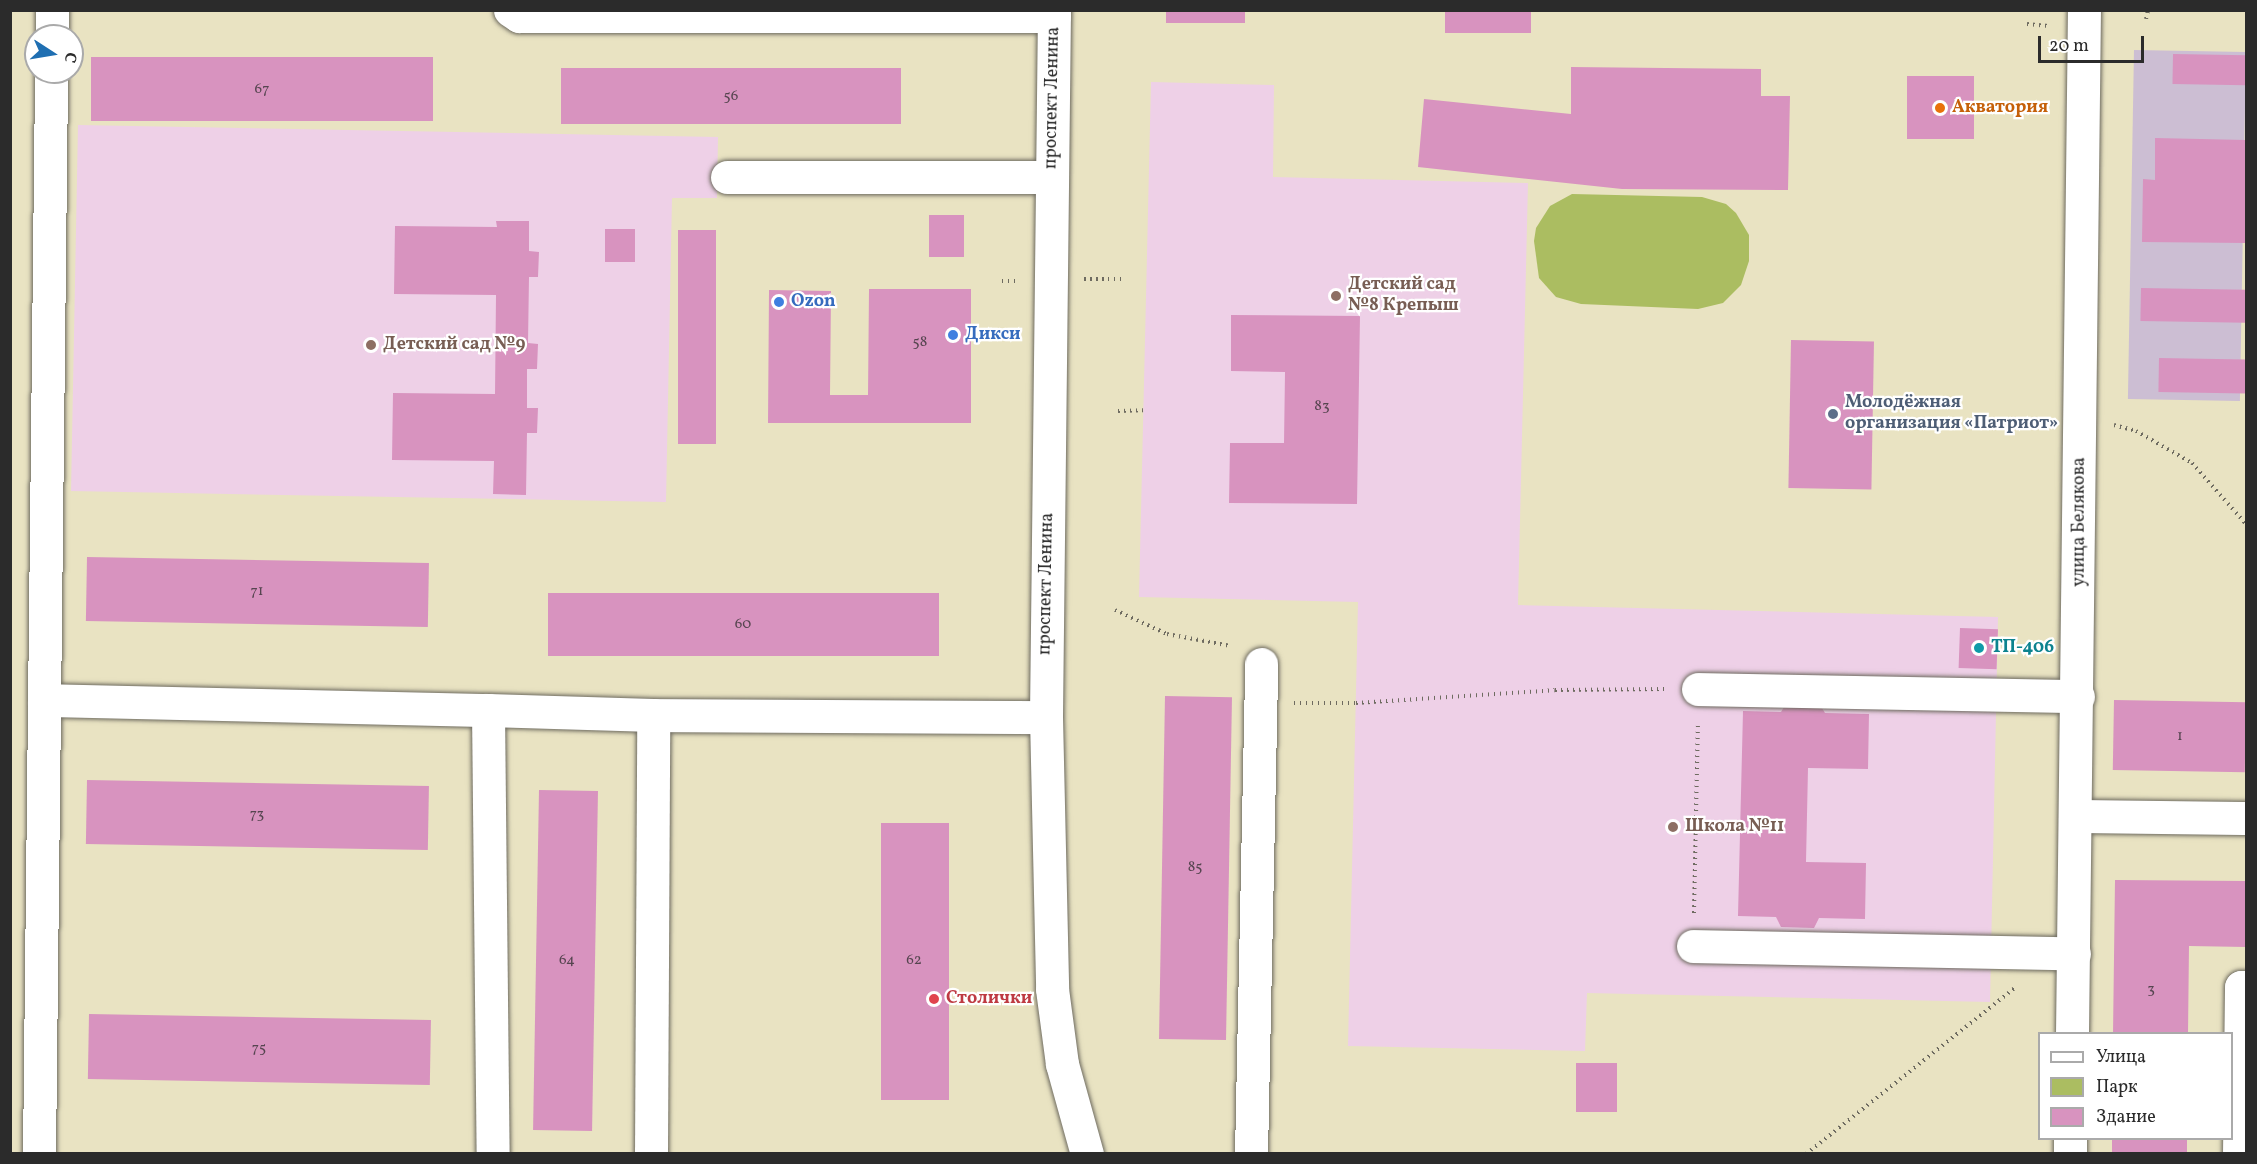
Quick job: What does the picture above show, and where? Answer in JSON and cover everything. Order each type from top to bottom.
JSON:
[{"type":"street","points":[[510,10],[519,16],[658,13],[1054,13]]},
{"type":"street","name":"улица Белякова","points":[[2072,1032],[2078,696],[2084,10]]},
{"type":"street","name":"проспект Ленина","points":[[1054,13],[1046,717],[1052,988],[1062,1064],[1087,1154]]},
{"type":"street","points":[[39,1154],[51,84]]},
{"type":"street","points":[[728,177],[1052,177]]},
{"type":"street","points":[[1251,1154],[1261,664]]},
{"type":"street","points":[[1698,689],[2078,696]]},
{"type":"street","points":[[44,700],[653,716],[1046,717]]},
{"type":"street","points":[[488,710],[493,1154]]},
{"type":"street","points":[[651,1154],[653,716]]},
{"type":"street","points":[[2075,816],[2247,818]]},
{"type":"street","points":[[1693,945],[2073,953]]},
{"type":"street","points":[[2239,1154],[2241,987],[2247,987]]},
{"type":"path","points":[[2146,19],[2148,10]]},
{"type":"path","points":[[1119,411],[1143,410]]},
{"type":"path","points":[[2105,423],[2136,431],[2192,463],[2247,524]]},
{"type":"path","points":[[1115,610],[1167,634],[1234,646],[1261,664]]},
{"type":"path","points":[[1260,703],[1356,704],[1555,690],[1698,689],[1693,945]]},
{"type":"path","points":[[1806,1154],[2023,982]]},
{"type":"shaded area","points":[[2134,50],[2246,52],[2240,401],[2128,399]]},
{"type":"shaded area","name":"Школа №11","points":[[1151,82],[1274,85],[1273,177],[1528,183],[1518,605],[1998,617],[1990,1002],[1587,993],[1585,1051],[1348,1046],[1358,602],[1139,597]]},
{"type":"shaded area","name":"Детский сад №9","points":[[78,125],[718,137],[717,198],[672,198],[666,502],[71,491]]},
{"type":"green space","points":[[1572,194],[1702,197],[1726,204],[1736,213],[1749,235],[1749,261],[1741,285],[1723,303],[1698,309],[1581,304],[1556,297],[1539,278],[1534,241],[1536,228],[1550,206]]},
{"type":"building","points":[[1166,10],[1245,10],[1245,23],[1166,23]]},
{"type":"building","points":[[1445,10],[1531,10],[1531,33],[1445,33]]},
{"type":"building","points":[[2173,54],[2246,55],[2245,85],[2172,84]]},
{"type":"building","points":[[91,57],[433,57],[433,121],[91,121]]},
{"type":"building","points":[[1571,67],[1761,69],[1761,96],[1790,96],[1788,190],[1622,189],[1418,167],[1424,99],[1571,114]]},
{"type":"building","points":[[561,68],[901,68],[901,124],[561,124]]},
{"type":"building","name":"Акватория","points":[[1907,76],[1974,76],[1974,139],[1907,139]]},
{"type":"building","points":[[2155,138],[2246,140],[2246,243],[2142,242],[2143,179],[2155,180]]},
{"type":"building","points":[[929,215],[964,215],[964,257],[929,257]]},
{"type":"building","points":[[496,221],[529,221],[529,251],[539,252],[538,277],[529,277],[528,343],[538,344],[537,369],[527,369],[527,408],[538,408],[537,433],[527,433],[526,495],[493,494],[494,461],[392,460],[393,393],[495,394],[496,295],[394,294],[395,226],[497,227]]},
{"type":"building","points":[[605,229],[635,229],[635,262],[605,262]]},
{"type":"building","points":[[678,230],[716,230],[716,444],[678,444]]},
{"type":"building","points":[[2141,288],[2246,290],[2245,323],[2140,321]]},
{"type":"building","points":[[869,289],[971,289],[971,423],[768,423],[769,290],[831,291],[830,395],[868,395]]},
{"type":"building","points":[[1231,315],[1360,316],[1357,504],[1229,503],[1230,443],[1284,443],[1285,372],[1231,371]]},
{"type":"building","points":[[1791,340],[1874,341],[1871,489],[1788,488]]},
{"type":"building","points":[[2159,358],[2246,360],[2245,394],[2158,392]]},
{"type":"building","points":[[87,557],[429,563],[428,627],[86,621]]},
{"type":"building","points":[[548,593],[939,593],[939,656],[548,656]]},
{"type":"building","name":"ТП-406","points":[[1960,628],[1998,629],[1997,669],[1959,668]]},
{"type":"building","points":[[1165,696],[1232,697],[1226,1040],[1159,1039]]},
{"type":"building","points":[[2114,700],[2246,702],[2245,772],[2113,770]]},
{"type":"building","points":[[1787,702],[1819,703],[1825,713],[1869,714],[1868,769],[1808,768],[1806,862],[1866,863],[1865,919],[1819,918],[1814,928],[1781,927],[1776,917],[1738,916],[1743,711],[1781,712]]},
{"type":"building","points":[[87,780],[429,786],[428,850],[86,844]]},
{"type":"building","points":[[539,790],[598,791],[592,1131],[533,1130]]},
{"type":"building","points":[[881,823],[949,823],[949,1100],[881,1100]]},
{"type":"building","points":[[2115,880],[2246,881],[2246,947],[2189,946],[2188,1032],[2113,1032]]},
{"type":"building","points":[[89,1014],[431,1020],[430,1085],[88,1079]]},
{"type":"building","points":[[1576,1063],[1617,1063],[1617,1112],[1576,1112]]},
{"type":"building","points":[[2112,1140],[2187,1140],[2187,1154],[2112,1154]]},
{"type":"place","name":"Акватория","points":[[1940,108]]},
{"type":"place","name":"Детский сад №8 Крепыш","points":[[1336,296]]},
{"type":"place","name":"Ozon","points":[[779,302]]},
{"type":"place","name":"Дикси","points":[[953,335]]},
{"type":"place","name":"Детский сад №9","points":[[371,345]]},
{"type":"place","name":"Молодёжная организация «Патриот»","points":[[1833,414]]},
{"type":"place","name":"ТП-406","points":[[1979,648]]},
{"type":"place","name":"Школа №11","points":[[1673,827]]},
{"type":"place","name":"Столички","points":[[934,999]]}]
